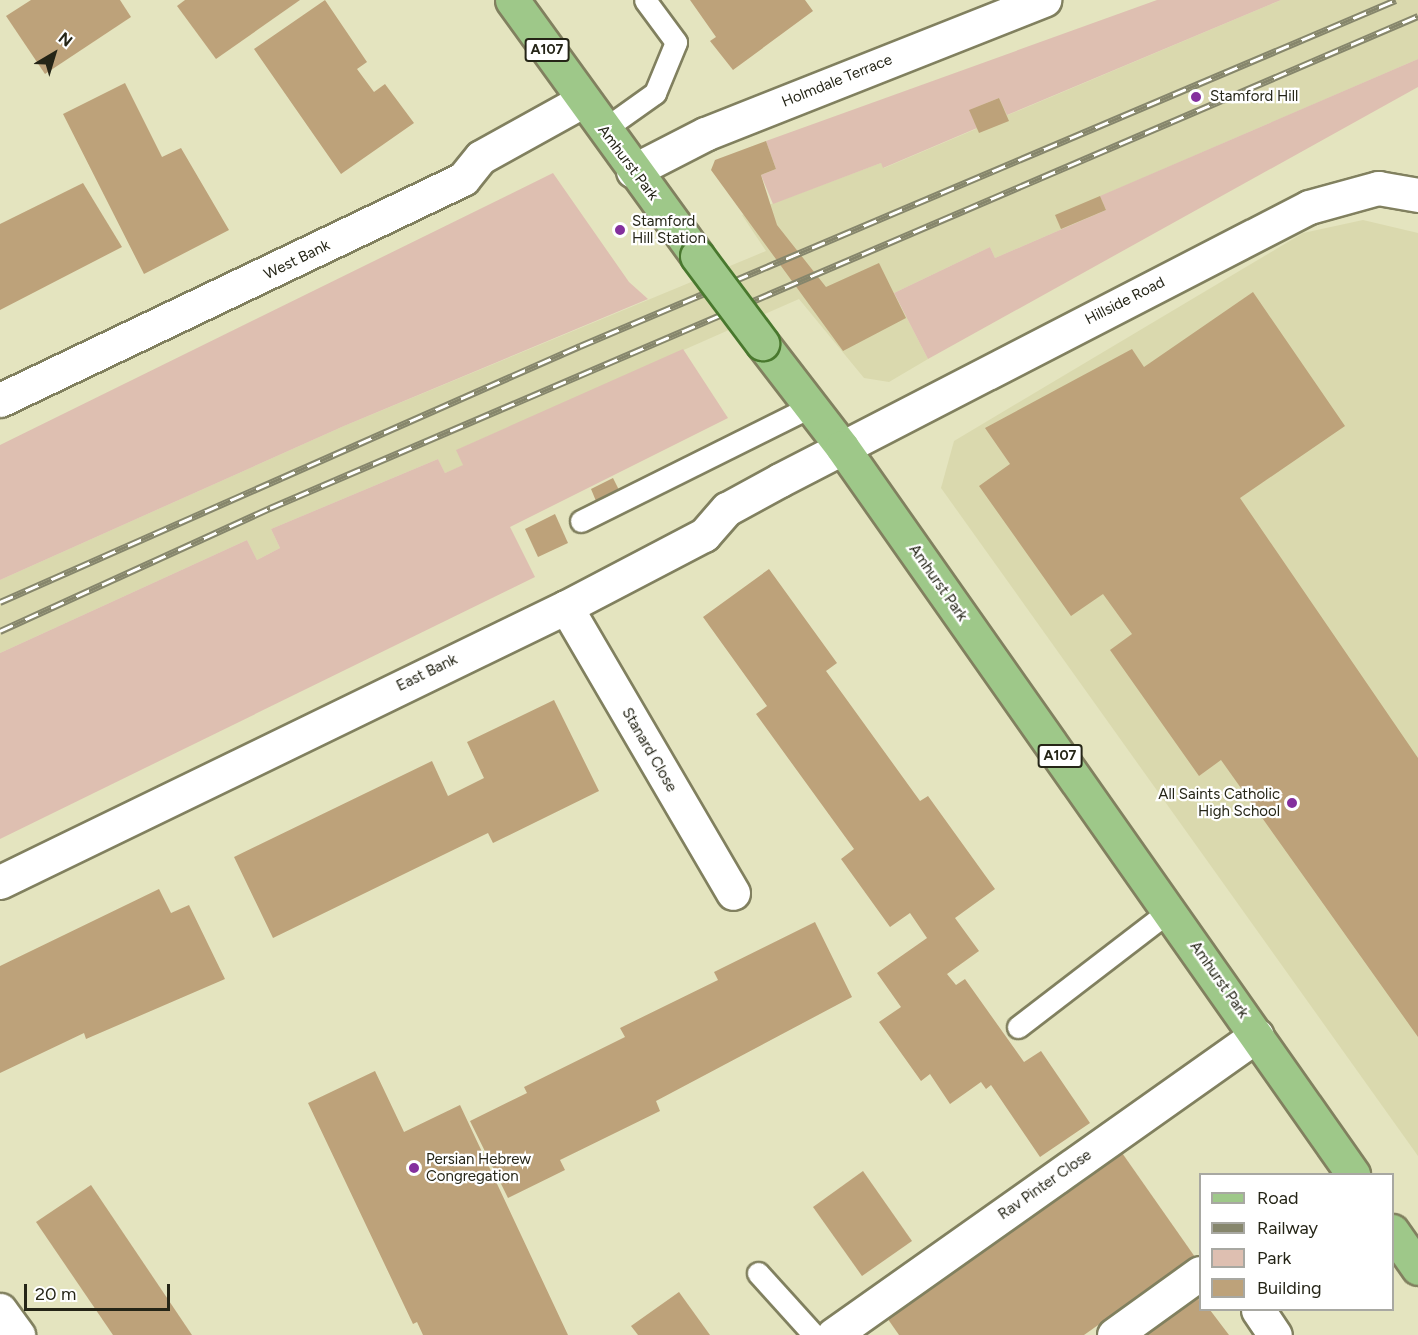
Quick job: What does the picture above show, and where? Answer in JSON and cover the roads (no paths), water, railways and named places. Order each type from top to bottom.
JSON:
[{"type":"main road","name":"Amhurst Park","points":[[512,0],[633,171],[842,447],[1257,1035],[1347,1172]]},
{"type":"main road","points":[[1394,1234],[1418,1268]]},
{"type":"street","name":"Holmdale Terrace","points":[[633,171],[705,134],[1044,0]]},
{"type":"street","name":"West Bank","points":[[0,400],[463,179],[481,157],[582,101]]},
{"type":"street","name":"Hillside Road","points":[[842,447],[1310,207],[1378,188],[1418,195]]},
{"type":"street","name":"East Bank","points":[[0,882],[566,607],[704,535],[727,509],[842,447]]},
{"type":"street","name":"Stanard Close","points":[[566,607],[733,893]]},
{"type":"street","name":"Rav Pinter Close","points":[[833,1335],[1257,1035]]},
{"type":"street","points":[[1114,1335],[1199,1274]]},
{"type":"street","points":[[0,1310],[18,1335]]},
{"type":"street","points":[[1259,1311],[1275,1335]]},
{"type":"lane","points":[[603,130],[655,93],[676,42],[645,0]]},
{"type":"lane","points":[[581,521],[810,407]]},
{"type":"lane","points":[[1018,1027],[1170,911]]},
{"type":"lane","points":[[758,1273],[814,1335]]},
{"type":"railway","points":[[0,602],[580,346],[1396,0]]},
{"type":"railway","points":[[0,631],[270,508],[1418,16]]},
{"type":"place","name":"Stamford Hill","points":[[1196,97]]},
{"type":"place","name":"Stamford Hill Station","points":[[620,230]]},
{"type":"place","name":"All Saints Catholic High School","points":[[1292,803]]},
{"type":"place","name":"Persian Hebrew Congregation","points":[[414,1168]]}]
